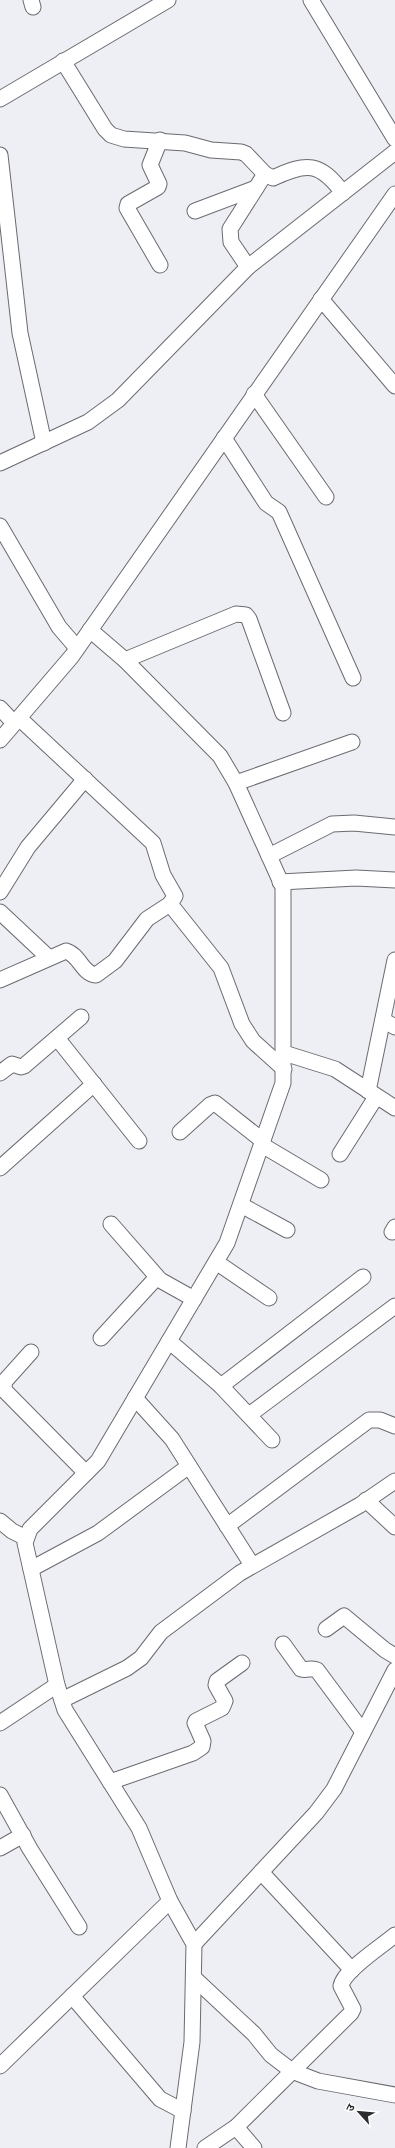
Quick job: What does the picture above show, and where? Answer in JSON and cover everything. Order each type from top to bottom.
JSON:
[{"type":"street","points":[[0,99],[168,0]]},
{"type":"street","points":[[0,463],[88,422],[118,400],[248,267],[343,193],[395,141],[311,0]]},
{"type":"street","points":[[63,61],[105,129],[111,135],[124,139],[160,140],[185,143],[212,150],[241,152],[246,154],[265,174],[273,178],[291,170],[306,167],[329,176],[343,193]]},
{"type":"street","points":[[160,140],[150,165],[158,181],[158,187],[128,204],[127,208],[160,265]]},
{"type":"street","points":[[0,155],[20,333],[44,442]]},
{"type":"street","points":[[248,267],[231,242],[229,235],[230,228],[265,174]]},
{"type":"street","points":[[195,210],[256,188]]},
{"type":"street","points":[[0,740],[78,648],[395,194]]},
{"type":"street","points":[[321,299],[395,386]]},
{"type":"street","points":[[254,394],[326,497]]},
{"type":"street","points":[[224,438],[266,503],[279,512],[353,678]]},
{"type":"street","points":[[0,526],[58,627],[78,648]]},
{"type":"street","points":[[125,660],[236,614],[246,615],[249,619],[283,713]]},
{"type":"street","points":[[90,630],[125,660],[215,749],[236,783],[283,888],[283,1083],[227,1243],[103,1454],[30,1529],[25,1543],[57,1685],[65,1710],[140,1828],[170,1902],[194,1944],[192,2042],[178,2148]]},
{"type":"street","points":[[0,708],[85,779],[153,843],[163,875],[176,896],[170,904],[147,919],[115,961],[96,975],[88,973],[70,952],[66,950],[0,980]]},
{"type":"street","points":[[236,783],[352,742]]},
{"type":"street","points":[[0,892],[28,848],[85,779]]},
{"type":"street","points":[[269,856],[332,824],[354,823],[395,827]]},
{"type":"street","points":[[280,882],[356,878],[395,880]]},
{"type":"street","points":[[170,904],[221,968],[242,1024],[253,1041],[284,1069]]},
{"type":"street","points":[[0,912],[48,957]]},
{"type":"street","points":[[340,1154],[372,1094],[389,1023],[395,960]]},
{"type":"street","points":[[0,1073],[12,1064],[21,1067],[24,1066],[81,1017]]},
{"type":"street","points":[[57,1038],[139,1141]]},
{"type":"street","points":[[284,1053],[336,1068],[372,1094],[395,1108]]},
{"type":"street","points":[[0,1168],[94,1084]]},
{"type":"street","points":[[180,1132],[210,1105],[215,1103],[262,1143],[321,1180]]},
{"type":"street","points":[[241,1205],[286,1230]]},
{"type":"street","points":[[111,1224],[157,1277],[164,1283],[194,1299]]},
{"type":"street","points":[[216,1262],[268,1298]]},
{"type":"street","points":[[101,1338],[157,1277]]},
{"type":"street","points":[[221,1386],[364,1278]]},
{"type":"street","points":[[249,1415],[395,1306]]},
{"type":"street","points":[[169,1342],[221,1386],[272,1440]]},
{"type":"street","points":[[31,1352],[6,1381],[4,1386],[5,1390],[86,1473]]},
{"type":"street","points":[[135,1398],[168,1433],[252,1565]]},
{"type":"street","points":[[227,1526],[369,1420],[380,1420],[395,1426]]},
{"type":"street","points":[[31,1569],[98,1533],[189,1466]]},
{"type":"street","points":[[62,1700],[134,1663],[141,1658],[161,1632],[252,1565],[366,1500],[395,1481]]},
{"type":"street","points":[[366,1500],[395,1527]]},
{"type":"street","points":[[2,1525],[26,1538]]},
{"type":"street","points":[[326,1629],[344,1616],[395,1656]]},
{"type":"street","points":[[283,1644],[301,1669],[304,1670],[311,1668],[317,1670],[363,1732]]},
{"type":"street","points":[[110,1782],[193,1753],[202,1747],[203,1741],[195,1724],[196,1721],[222,1708],[225,1701],[216,1685],[217,1681],[242,1663]]},
{"type":"street","points":[[194,1944],[316,1813],[334,1789],[395,1670]]},
{"type":"street","points":[[0,1721],[57,1685]]},
{"type":"street","points":[[0,1795],[79,1927]]},
{"type":"street","points":[[0,1848],[23,1835]]},
{"type":"street","points":[[261,1872],[352,1970]]},
{"type":"street","points":[[0,2066],[170,1902]]},
{"type":"street","points":[[205,2148],[236,2127],[351,2013],[353,2009],[341,1986],[342,1980],[395,1935]]},
{"type":"street","points":[[194,1978],[254,2034],[271,2055],[292,2071],[318,2081],[395,2095]]},
{"type":"street","points":[[72,1996],[160,2099],[183,2111]]},
{"type":"street","points":[[236,2127],[254,2148]]}]
